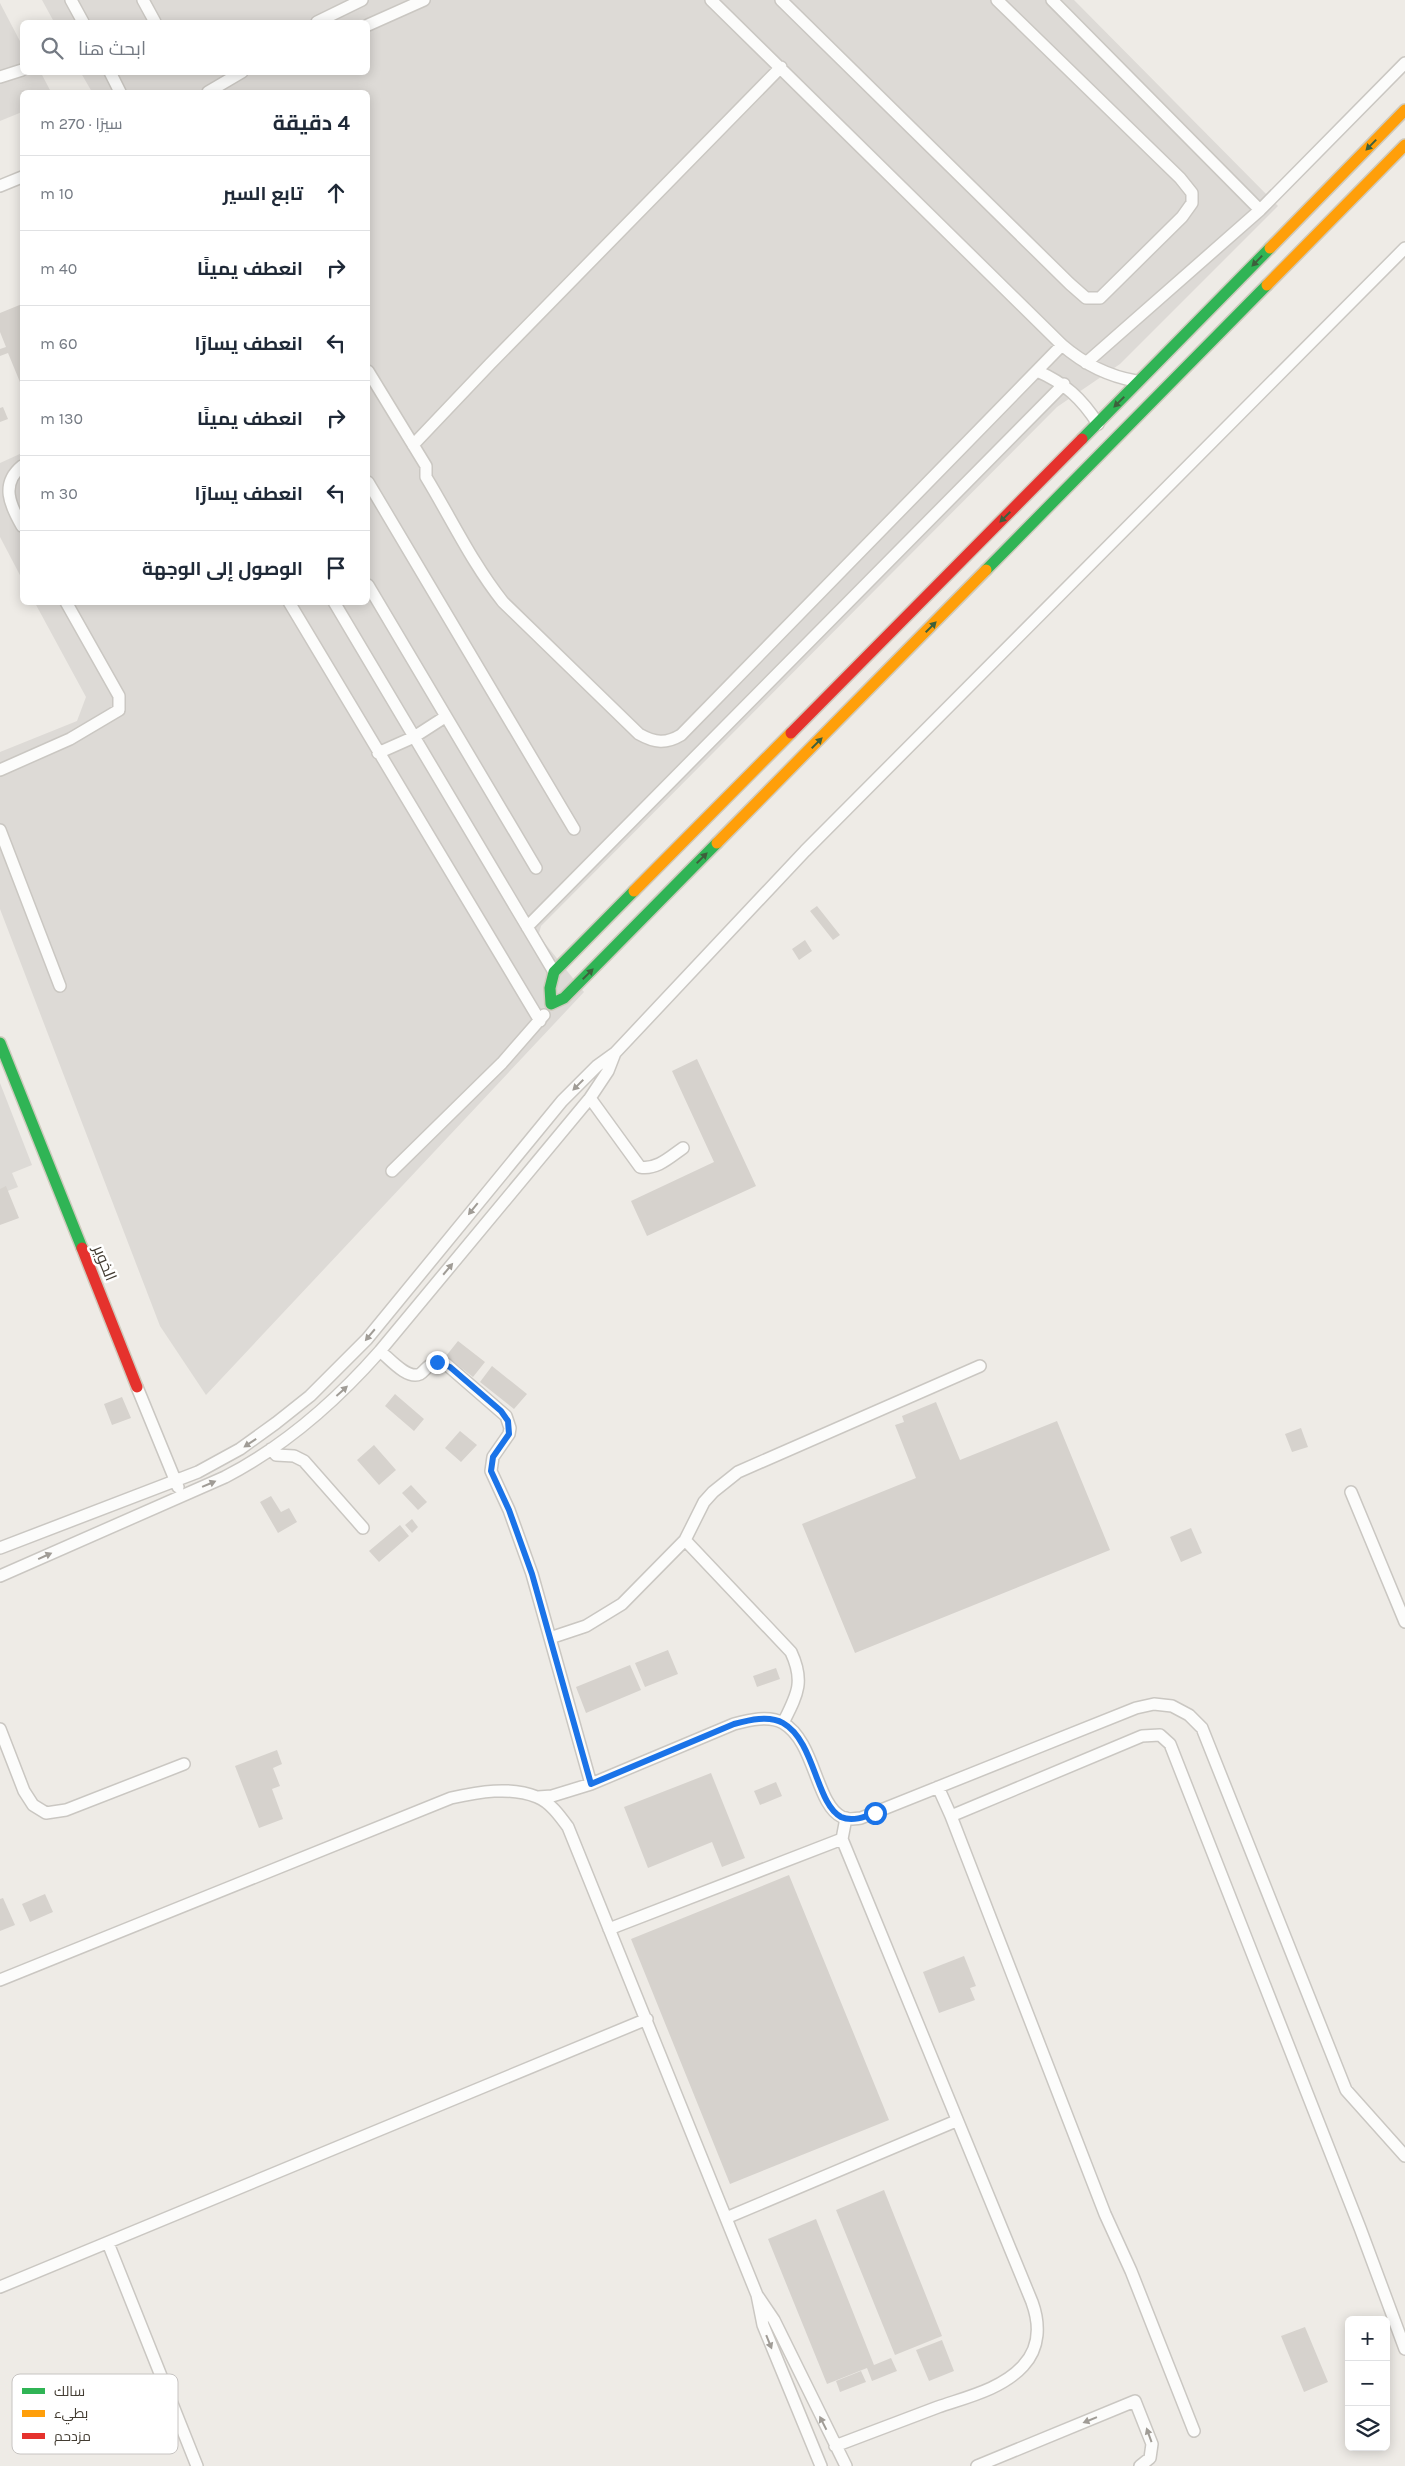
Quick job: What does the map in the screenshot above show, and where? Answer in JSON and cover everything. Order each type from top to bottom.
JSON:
[{"type":"street","points":[[1405,110],[1098,424],[554,972],[550,988],[551,1004],[564,998],[571,991],[1405,145]]},
{"type":"street","name":"الخوير","points":[[0,1043],[137,1387]]},
{"type":"lane","points":[[71,0],[82,20]]},
{"type":"lane","points":[[143,0],[154,20]]},
{"type":"lane","points":[[322,20],[362,0]]},
{"type":"lane","points":[[370,24],[424,0]]},
{"type":"lane","points":[[711,0],[1062,345],[1086,363],[1120,378],[1139,381]]},
{"type":"lane","points":[[781,0],[1070,284],[1086,298],[1100,298],[1182,217],[1192,203],[1192,193],[1180,178],[997,0]]},
{"type":"lane","points":[[1052,0],[1260,210]]},
{"type":"lane","points":[[1086,363],[1260,210],[1405,63]]},
{"type":"lane","points":[[413,445],[478,376],[781,67]]},
{"type":"lane","points":[[0,77],[20,71]]},
{"type":"lane","points":[[112,75],[119,90]]},
{"type":"lane","points":[[211,90],[237,75]]},
{"type":"lane","points":[[0,186],[20,178]]},
{"type":"lane","points":[[0,1548],[176,1481],[219,1462],[260,1436],[310,1396],[367,1339],[562,1101],[597,1066],[615,1053],[805,851],[1405,248]]},
{"type":"lane","points":[[370,374],[426,466],[426,477],[474,563],[503,602],[639,734],[661,743],[672,740],[681,734],[1062,345]]},
{"type":"lane","points":[[1038,371],[1064,384],[1077,396],[1098,424]]},
{"type":"lane","points":[[527,927],[1064,384]]},
{"type":"lane","points":[[20,468],[14,472],[8,484],[8,498],[20,522]]},
{"type":"lane","points":[[370,485],[574,829]]},
{"type":"lane","points":[[370,588],[536,868]]},
{"type":"lane","points":[[0,770],[70,739],[118,710],[118,696],[68,605]]},
{"type":"lane","points":[[291,605],[540,1021]]},
{"type":"lane","points":[[336,605],[554,972]]},
{"type":"lane","points":[[378,753],[414,736],[446,717]]},
{"type":"lane","points":[[0,830],[60,986]]},
{"type":"lane","points":[[392,1171],[502,1063],[540,1021],[551,1004]]},
{"type":"lane","points":[[0,1576],[240,1469],[304,1426],[356,1379],[380,1351],[590,1098],[608,1070],[615,1053]]},
{"type":"lane","points":[[590,1098],[640,1167],[649,1168],[657,1165],[683,1148]]},
{"type":"lane","points":[[380,1351],[403,1370],[413,1375],[421,1373],[432,1364],[446,1364],[506,1416],[510,1428],[509,1434],[493,1457],[491,1471],[521,1541],[591,1784]]},
{"type":"lane","points":[[550,1638],[586,1626],[622,1604],[685,1540],[704,1502],[724,1481],[738,1472],[980,1366]]},
{"type":"lane","name":"الخوير","points":[[137,1387],[182,1495]]},
{"type":"lane","points":[[271,1449],[276,1455],[294,1456],[304,1461],[363,1528]]},
{"type":"lane","points":[[1351,1492],[1405,1622]]},
{"type":"lane","points":[[685,1540],[791,1652],[798,1671],[798,1694],[783,1723]]},
{"type":"lane","points":[[0,1980],[451,1798],[489,1791],[538,1797],[552,1796],[591,1784],[734,1724],[759,1719],[783,1723],[806,1749],[831,1808],[846,1818],[868,1816],[1136,1708],[1154,1704],[1172,1706],[1189,1714],[1202,1728],[1210,1744],[1236,1818],[1346,2090],[1405,2156]]},
{"type":"lane","points":[[0,1729],[24,1791],[33,1804],[46,1813],[66,1810],[184,1764]]},
{"type":"lane","points":[[951,1816],[1142,1736],[1160,1736],[1170,1744],[1360,2228],[1401,2326],[1405,2349]]},
{"type":"lane","points":[[938,1787],[951,1816],[1105,2214],[1131,2271],[1194,2431]]},
{"type":"lane","points":[[538,1797],[558,1813],[568,1827],[757,2295],[766,2335],[821,2466]]},
{"type":"lane","points":[[835,2446],[985,2390],[1012,2376],[1025,2365],[1033,2351],[1038,2327],[1036,2315],[842,1839],[846,1818]]},
{"type":"lane","points":[[609,1928],[842,1839]]},
{"type":"lane","points":[[0,2287],[647,2019]]},
{"type":"lane","points":[[726,2218],[956,2121]]},
{"type":"lane","points":[[108,2243],[160,2374]]},
{"type":"lane","points":[[757,2295],[774,2320],[846,2466]]},
{"type":"lane","points":[[977,2466],[1135,2401],[1152,2444],[1150,2458],[1140,2466]]},
{"type":"lane","points":[[178,2418],[197,2466]]},
{"type":"shaded area","points":[[42,0],[1074,0],[1278,206],[1120,364],[1057,407],[541,926],[539,933],[543,941],[584,992],[206,1395],[160,1326],[0,909],[0,752],[77,721],[86,697],[36,605],[370,605],[370,90],[91,90],[82,75],[370,75],[370,20],[53,20]]},
{"type":"shaded area","points":[[0,3],[20,41],[20,75],[42,75],[50,90],[20,90],[20,113],[0,121]]},
{"type":"shaded area","points":[[20,454],[20,575],[0,537],[0,463]]},
{"type":"shaded area","points":[[0,1083],[32,1165],[12,1173],[18,1187],[0,1194]]},
{"type":"building","points":[[20,305],[20,382],[8,353],[0,356],[0,349],[6,347],[0,332],[0,313]]},
{"type":"building","points":[[3,407],[8,419],[0,422],[0,408]]},
{"type":"building","points":[[817,906],[840,935],[833,940],[810,911]]},
{"type":"building","points":[[805,940],[812,951],[799,960],[792,949]]},
{"type":"building","points":[[697,1059],[756,1186],[647,1236],[631,1201],[714,1162],[672,1071]]},
{"type":"building","points":[[6,1186],[19,1218],[0,1225],[0,1189]]},
{"type":"building","points":[[458,1341],[485,1362],[473,1377],[446,1356]]},
{"type":"building","points":[[492,1366],[527,1394],[514,1409],[480,1382]]},
{"type":"building","points":[[395,1394],[424,1419],[414,1431],[385,1406]]},
{"type":"building","points":[[122,1397],[131,1418],[112,1425],[104,1404]]},
{"type":"building","points":[[936,1402],[960,1460],[1057,1421],[1110,1550],[855,1653],[802,1524],[916,1478],[895,1425],[904,1422],[902,1416]]},
{"type":"building","points":[[1301,1428],[1308,1447],[1292,1452],[1285,1434]]},
{"type":"building","points":[[460,1431],[477,1445],[461,1462],[445,1448]]},
{"type":"building","points":[[374,1445],[396,1470],[379,1485],[357,1460]]},
{"type":"building","points":[[411,1485],[427,1502],[418,1510],[402,1493]]},
{"type":"building","points":[[271,1496],[281,1512],[289,1508],[297,1522],[278,1533],[260,1502]]},
{"type":"building","points":[[412,1519],[418,1527],[412,1533],[405,1525]]},
{"type":"building","points":[[400,1525],[409,1536],[379,1562],[369,1551]]},
{"type":"building","points":[[1191,1528],[1202,1553],[1181,1562],[1170,1537]]},
{"type":"building","points":[[668,1650],[678,1674],[645,1687],[635,1663]]},
{"type":"building","points":[[630,1665],[641,1690],[586,1713],[576,1687]]},
{"type":"building","points":[[776,1668],[780,1679],[757,1687],[753,1676]]},
{"type":"building","points":[[277,1750],[282,1764],[273,1768],[280,1786],[272,1789],[283,1819],[259,1828],[235,1766]]},
{"type":"building","points":[[711,1773],[745,1858],[722,1867],[712,1842],[648,1868],[624,1807]]},
{"type":"building","points":[[776,1782],[782,1796],[760,1805],[754,1791]]},
{"type":"building","points":[[789,1875],[889,2120],[730,2184],[631,1939]]},
{"type":"building","points":[[45,1894],[53,1912],[30,1922],[22,1904]]},
{"type":"building","points":[[3,1898],[15,1925],[0,1931],[0,1899]]},
{"type":"building","points":[[964,1956],[976,1986],[970,1988],[975,2000],[939,2013],[923,1972]]},
{"type":"building","points":[[884,2190],[942,2336],[895,2355],[836,2210]]},
{"type":"building","points":[[816,2219],[874,2365],[891,2358],[897,2371],[872,2381],[867,2368],[827,2384],[768,2239]]},
{"type":"building","points":[[1305,2327],[1328,2382],[1304,2392],[1281,2336]]},
{"type":"building","points":[[942,2340],[954,2371],[929,2381],[916,2350]]},
{"type":"building","points":[[861,2371],[866,2382],[840,2392],[836,2381]]},
{"type":"traffic: fast","points":[[1082,439],[1270,248]]},
{"type":"traffic: fast","points":[[986,570],[1267,285]]},
{"type":"traffic: fast","points":[[634,891],[554,972],[550,988],[551,1004],[564,998],[717,843]]},
{"type":"traffic: fast","points":[[0,1043],[82,1248]]},
{"type":"traffic: slow","points":[[1270,248],[1405,110]]},
{"type":"traffic: slow","points":[[1267,285],[1405,145]]},
{"type":"traffic: slow","points":[[717,843],[986,570]]},
{"type":"traffic: slow","points":[[634,891],[791,733]]},
{"type":"traffic: jam","points":[[791,733],[1082,439]]},
{"type":"traffic: jam","points":[[82,1248],[137,1387]]},
{"type":"route","points":[[437,1362],[450,1367],[501,1411],[508,1421],[509,1434],[493,1457],[491,1471],[509,1510],[532,1574],[591,1784],[734,1724],[768,1719],[783,1723],[806,1749],[828,1802],[836,1813],[846,1818],[854,1819],[875,1813]]}]
